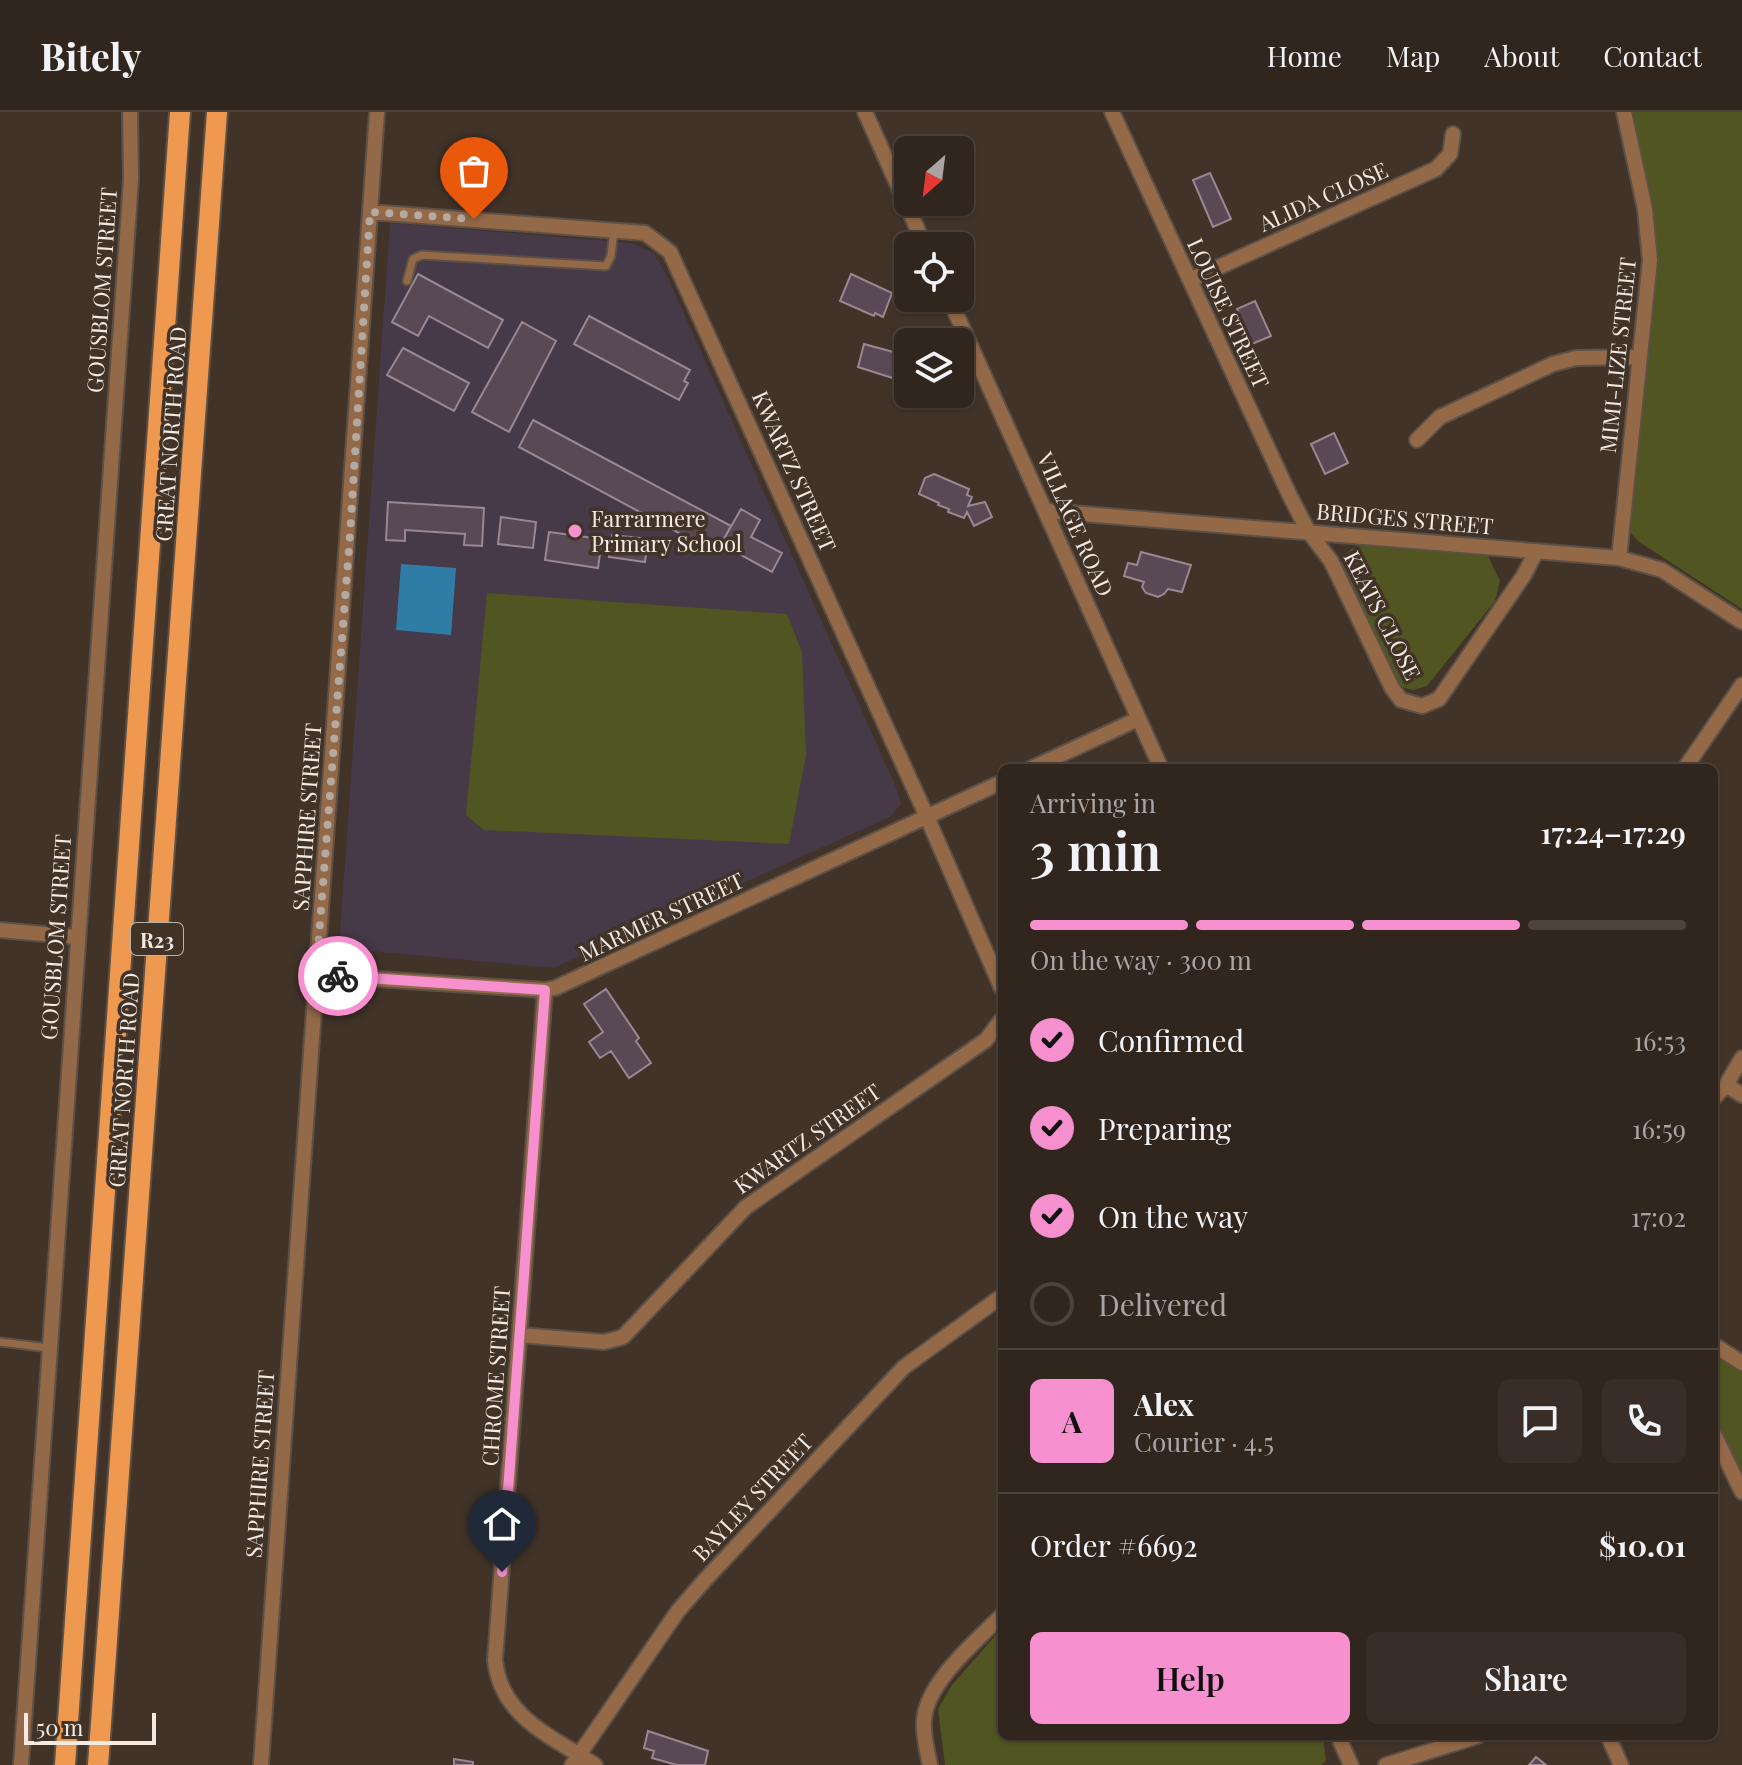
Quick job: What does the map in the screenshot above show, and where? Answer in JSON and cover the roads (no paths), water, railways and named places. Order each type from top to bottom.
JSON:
[{"type":"main road","name":"GREAT NORTH ROAD","points":[[65,1765],[180,112]]},
{"type":"main road","name":"GREAT NORTH ROAD","points":[[98,1765],[217,112]]},
{"type":"main road","points":[[92,1357],[127,1358]]},
{"type":"street","name":"GOUSBLOM STREET","points":[[21,1765],[131,179],[130,112]]},
{"type":"street","name":"SAPPHIRE STREET","points":[[261,1765],[350,535],[377,112]]},
{"type":"street","points":[[858,112],[882,152]]},
{"type":"street","points":[[865,112],[919,232]]},
{"type":"street","name":"LOUISE STREET","points":[[1112,112],[1308,531]]},
{"type":"street","name":"MIMI-LIZE STREET","points":[[1619,558],[1649,280],[1650,244],[1624,112]]},
{"type":"street","name":"ALIDA CLOSE","points":[[1190,280],[1436,169],[1450,154],[1453,134]]},
{"type":"street","name":"KWARTZ STREET","points":[[370,212],[645,233],[670,252],[998,980]]},
{"type":"street","name":"VILLAGE ROAD","points":[[955,312],[1159,764]]},
{"type":"street","points":[[1417,440],[1440,417],[1553,364],[1576,358],[1640,357]]},
{"type":"street","name":"BRIDGES STREET","points":[[1047,511],[1619,558],[1662,570],[1742,622]]},
{"type":"street","name":"KEATS CLOSE","points":[[1308,531],[1331,561],[1392,688],[1401,700],[1415,706],[1429,706],[1439,699],[1524,575],[1536,552]]},
{"type":"street","points":[[1688,764],[1742,685]]},
{"type":"street","points":[[1041,764],[1138,719]]},
{"type":"street","name":"MARMER STREET","points":[[316,975],[545,990],[685,930],[998,784]]},
{"type":"street","points":[[0,930],[77,937]]},
{"type":"street","name":"CHROME STREET","points":[[545,990],[495,1660],[504,1695],[514,1709],[576,1760],[595,1765]]},
{"type":"street","name":"KWARTZ STREET","points":[[520,1335],[604,1342],[623,1337],[746,1207],[986,1040],[998,1024]]},
{"type":"street","points":[[1718,1094],[1742,1058]]},
{"type":"street","points":[[1726,1085],[1742,1095]]},
{"type":"street","name":"BAYLEY STREET","points":[[576,1760],[678,1611],[704,1581],[904,1367],[998,1299]]},
{"type":"street","points":[[1718,1348],[1742,1363]]},
{"type":"street","points":[[1718,1442],[1742,1492]]},
{"type":"street","points":[[930,1765],[924,1722],[927,1704],[935,1687],[998,1619]]},
{"type":"street","points":[[1340,1740],[1351,1765]]},
{"type":"street","points":[[1386,1765],[1465,1740]]},
{"type":"street","points":[[1610,1740],[1621,1765]]},
{"type":"lane","points":[[407,281],[413,259],[422,255],[606,266],[611,256],[614,230]]},
{"type":"lane","points":[[0,1342],[49,1348]]},
{"type":"water","points":[[401,564],[456,568],[451,635],[396,630]]},
{"type":"place","name":"Farrarmere Primary School","points":[[575,531]]}]
